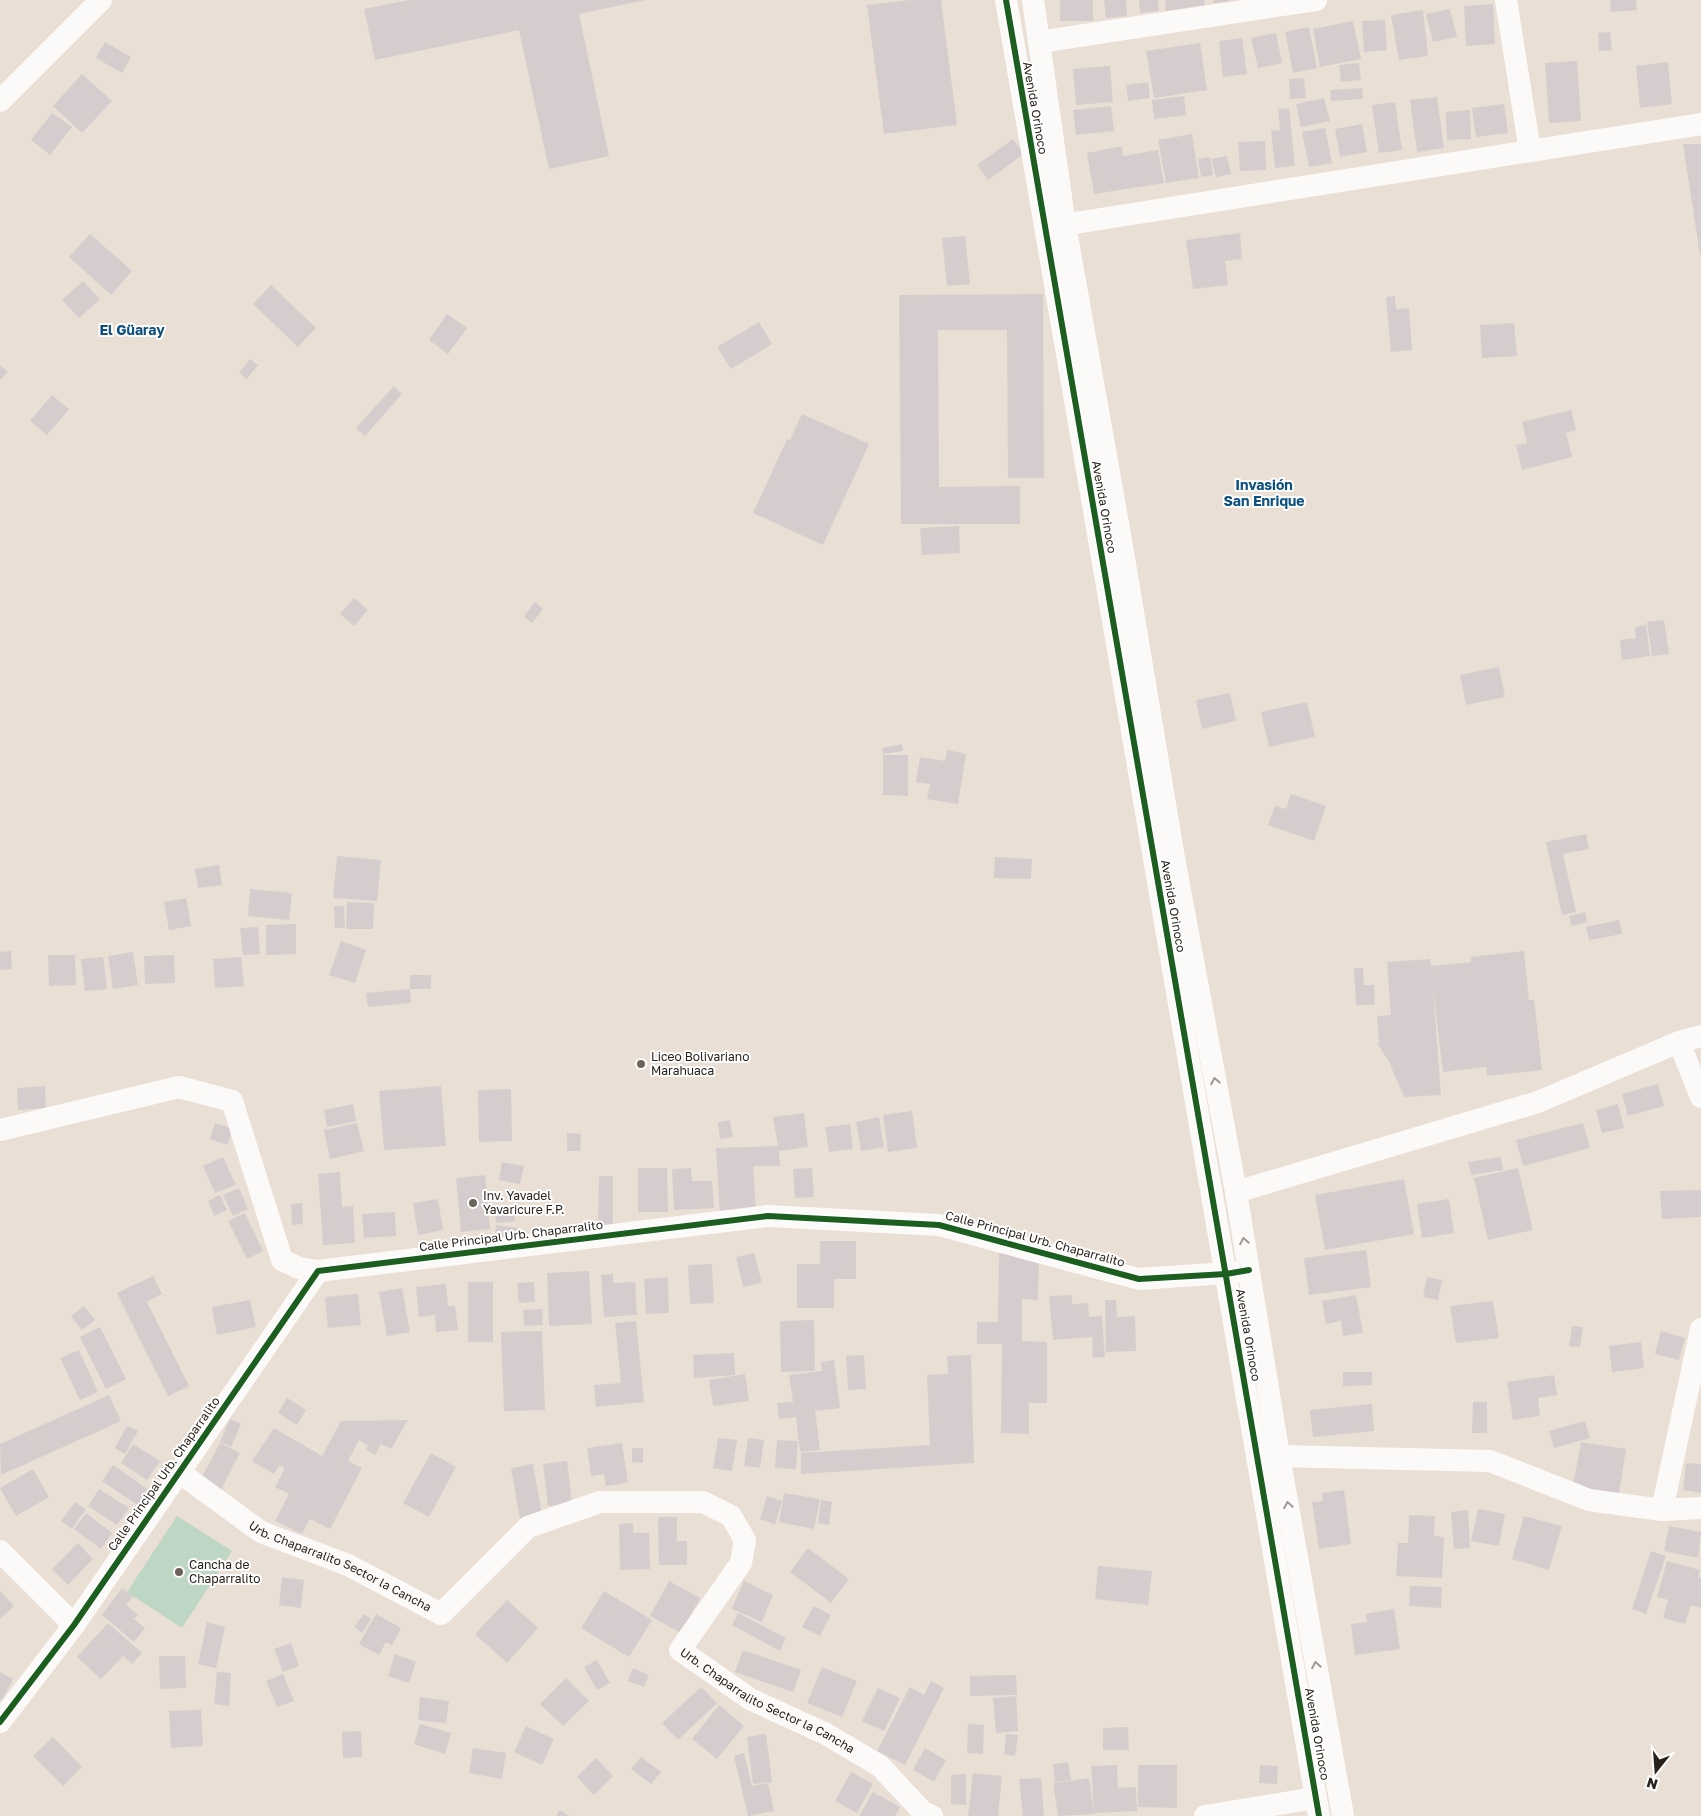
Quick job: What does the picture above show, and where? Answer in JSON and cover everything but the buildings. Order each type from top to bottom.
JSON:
[{"type":"street","points":[[0,101],[101,0]]},
{"type":"street","name":"Avenida Orinoco","points":[[1006,0],[1120,536],[1174,858],[1236,1192],[1279,1456],[1343,1816]]},
{"type":"street","name":"Avenida Orinoco","points":[[1033,0],[1039,42],[1054,226],[1226,1274],[1318,1807]]},
{"type":"street","points":[[1039,42],[1316,0]]},
{"type":"street","points":[[1506,0],[1530,152]]},
{"type":"street","points":[[1054,226],[1701,124]]},
{"type":"street","points":[[1236,1192],[1538,1102],[1679,1042],[1701,1036]]},
{"type":"street","points":[[1679,1042],[1701,1096]]},
{"type":"street","points":[[0,1130],[180,1087],[232,1101],[282,1260],[299,1268],[318,1271]]},
{"type":"street","name":"Calle Principal Urb. Chaparralito","points":[[0,1722],[74,1625],[318,1271],[768,1216],[939,1225],[1139,1279],[1226,1274],[1249,1270]]},
{"type":"street","points":[[1662,1510],[1701,1329]]},
{"type":"street","points":[[1279,1456],[1490,1462],[1589,1500],[1662,1510],[1701,1508]]},
{"type":"street","name":"Urb. Chaparralito Sector la Cancha","points":[[179,1472],[261,1532],[348,1564],[442,1614],[528,1527],[600,1502],[703,1502],[731,1516],[745,1540],[741,1563],[680,1650],[750,1699],[826,1734],[880,1766],[922,1811],[932,1816]]},
{"type":"street","points":[[0,1551],[74,1625]]},
{"type":"street","points":[[1205,1816],[1318,1807]]},
{"type":"green space","name":"Cancha de Chaparralito","points":[[177,1516],[232,1551],[182,1628],[127,1592]]},
{"type":"cycle path","points":[[1006,0],[1319,1816]]},
{"type":"cycle path","points":[[0,1722],[74,1625],[318,1271],[768,1216],[939,1225],[1139,1279],[1226,1274],[1249,1270]]},
{"type":"place","name":"Liceo Bolivariano Marahuaca","points":[[641,1064]]},
{"type":"place","name":"Inv. Yavadel Yavaricure F.P.","points":[[473,1203]]},
{"type":"place","name":"Cancha de Chaparralito","points":[[179,1572]]},
{"type":"district","name":"El Güaray","points":[[132,330]]},
{"type":"district","name":"Invasión San Enrique","points":[[1264,494]]}]
